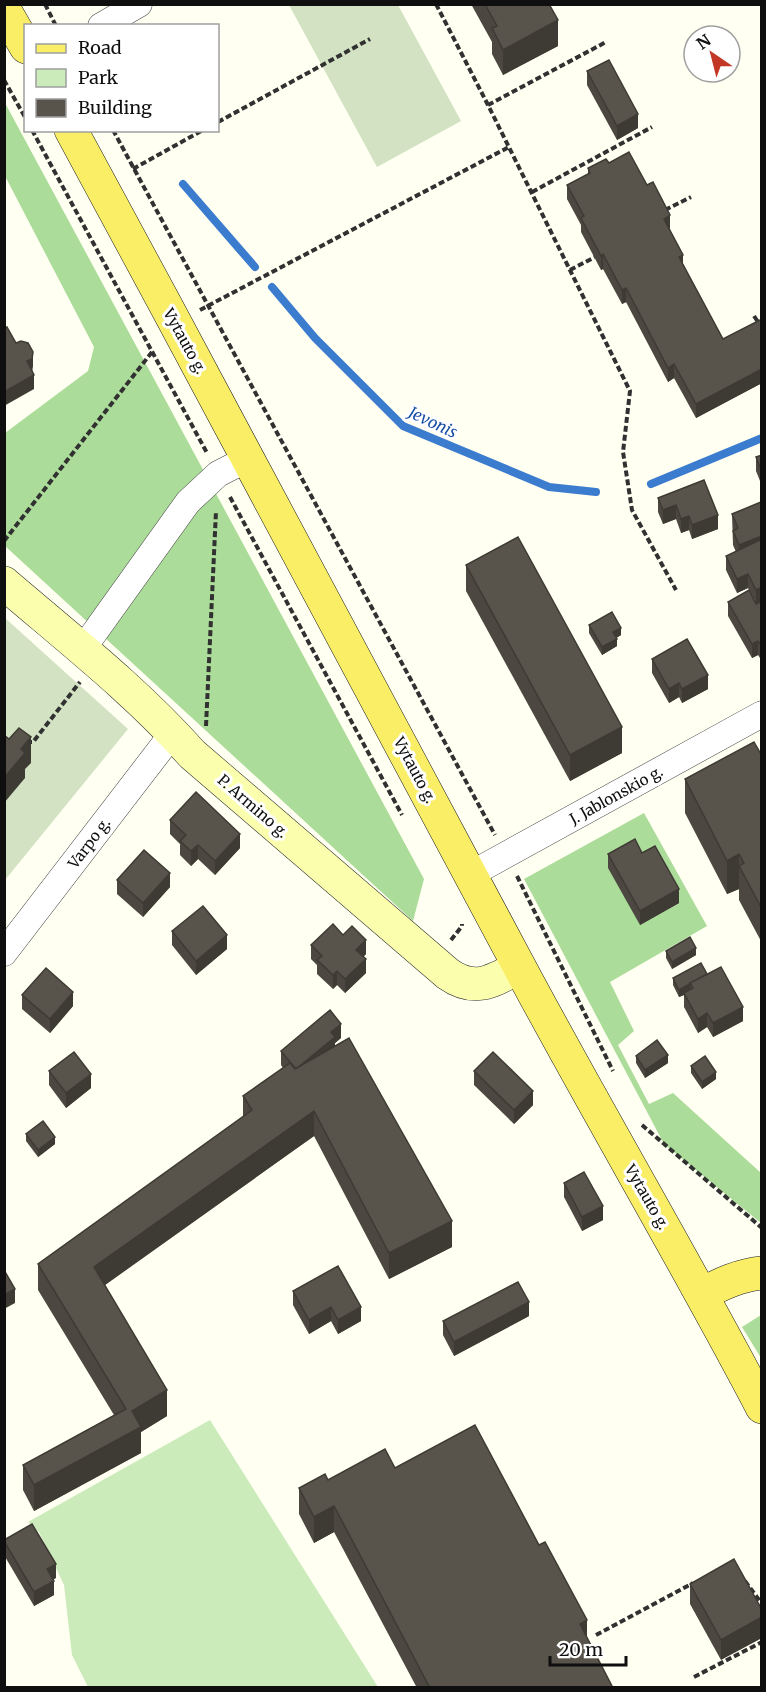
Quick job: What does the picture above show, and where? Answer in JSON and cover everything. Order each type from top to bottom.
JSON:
[{"type":"main road","points":[[4,9],[24,44]]},
{"type":"main road","name":"Vytauto g.","points":[[72,132],[249,458],[519,967],[702,1294],[762,1407]]},
{"type":"main road","name":"P. Armino g.","points":[[4,584],[89,656],[183,743],[458,981],[469,985],[496,979],[519,967]]},
{"type":"main road","points":[[702,1294],[722,1284],[752,1274],[762,1274]]},
{"type":"street","points":[[104,24],[139,4]]},
{"type":"street","points":[[89,656],[188,502],[218,474],[249,458]]},
{"type":"street","name":"J. Jablonskio g.","points":[[471,874],[762,714]]},
{"type":"street","name":"Varpo g.","points":[[4,953],[183,743]]},
{"type":"path","points":[[45,4],[55,24]]},
{"type":"path","points":[[436,4],[630,391],[623,452],[632,510],[676,590]]},
{"type":"path","points":[[219,121],[370,39]]},
{"type":"path","points":[[488,105],[606,42]]},
{"type":"path","points":[[4,80],[24,115]]},
{"type":"path","points":[[532,192],[652,128]]},
{"type":"path","points":[[33,132],[406,821]]},
{"type":"path","points":[[114,132],[506,855],[616,1078]]},
{"type":"path","points":[[133,169],[199,132]]},
{"type":"path","points":[[176,323],[509,147]]},
{"type":"path","points":[[661,212],[691,197]]},
{"type":"path","points":[[570,270],[595,257]]},
{"type":"path","points":[[754,316],[762,328]]},
{"type":"path","points":[[4,541],[152,352]]},
{"type":"path","points":[[223,502],[230,496]]},
{"type":"path","points":[[183,743],[206,729],[216,508]]},
{"type":"path","points":[[16,741],[33,742],[89,656]]},
{"type":"path","points":[[434,961],[462,926],[457,916]]},
{"type":"path","points":[[637,1121],[762,1228]]},
{"type":"path","points":[[744,1579],[762,1604]]},
{"type":"path","points":[[596,1635],[694,1583]]},
{"type":"path","points":[[694,1677],[762,1642]]},
{"type":"green space","points":[[289,5],[398,5],[461,121],[377,167]]},
{"type":"green space","points":[[4,101],[424,879],[413,921],[5,546],[5,433],[88,371],[94,347],[5,176]]},
{"type":"green space","points":[[5,618],[128,729],[5,880]]},
{"type":"green space","points":[[644,813],[707,926],[610,982],[634,1031],[618,1045],[649,1104],[673,1093],[761,1173],[761,1223],[664,1144],[524,879]]},
{"type":"green space","points":[[761,1315],[761,1358],[742,1327]]},
{"type":"green space","points":[[210,1420],[378,1687],[88,1687],[72,1655],[64,1585],[39,1532],[28,1522]]},
{"type":"building","points":[[485,4],[549,4],[558,20],[503,50],[492,28],[497,26]]},
{"type":"building","points":[[609,60],[638,114],[617,126],[587,71]]},
{"type":"building","points":[[629,152],[647,185],[653,182],[670,215],[664,219],[683,255],[679,257],[723,339],[762,319],[762,369],[696,404],[674,364],[668,368],[626,288],[622,290],[603,254],[601,256],[581,218],[584,216],[567,185],[590,173],[588,168],[606,159],[609,163]]},
{"type":"building","points":[[7,327],[16,343],[21,341],[28,343],[33,352],[32,359],[27,361],[34,375],[4,392],[4,328]]},
{"type":"building","points":[[762,455],[762,472],[756,457]]},
{"type":"building","points":[[704,480],[718,515],[692,525],[689,516],[681,519],[676,505],[663,510],[658,498]]},
{"type":"building","points":[[761,502],[762,536],[739,545],[733,531],[738,528],[732,514]]},
{"type":"building","points":[[518,537],[622,727],[570,755],[466,565]]},
{"type":"building","points":[[762,539],[762,587],[756,590],[748,574],[737,579],[726,556]]},
{"type":"building","points":[[749,590],[756,604],[762,601],[762,644],[758,641],[752,644],[728,602]]},
{"type":"building","points":[[612,612],[621,628],[613,632],[617,639],[602,647],[589,625]]},
{"type":"building","points":[[687,639],[708,675],[682,689],[679,683],[669,689],[652,659]]},
{"type":"building","points":[[19,728],[31,737],[21,749],[25,753],[4,778],[4,735],[9,739]]},
{"type":"building","points":[[754,742],[762,756],[762,909],[739,866],[744,863],[739,854],[727,861],[685,779]]},
{"type":"building","points":[[196,792],[240,834],[215,861],[198,845],[191,851],[180,841],[186,835],[170,820]]},
{"type":"building","points":[[635,839],[642,853],[655,846],[679,889],[640,911],[608,854]]},
{"type":"building","points":[[144,850],[170,873],[143,903],[117,880]]},
{"type":"building","points":[[203,906],[227,935],[196,961],[172,931]]},
{"type":"building","points":[[333,924],[343,935],[352,926],[366,940],[356,950],[366,959],[345,979],[337,971],[333,975],[317,960],[322,956],[311,945]]},
{"type":"building","points":[[690,937],[696,948],[672,962],[666,951]]},
{"type":"building","points":[[701,963],[707,974],[679,990],[673,978]]},
{"type":"building","points":[[721,967],[743,1007],[713,1023],[707,1013],[698,1019],[684,993],[693,988],[690,983]]},
{"type":"building","points":[[46,968],[73,992],[50,1019],[22,995]]},
{"type":"building","points":[[330,1010],[341,1024],[331,1032],[335,1037],[296,1069],[281,1051]]},
{"type":"building","points":[[349,1038],[452,1221],[389,1253],[314,1111],[94,1267],[167,1390],[132,1411],[141,1427],[34,1485],[23,1465],[126,1409],[38,1264],[252,1110],[243,1096],[290,1063],[295,1069]]},
{"type":"building","points":[[657,1040],[668,1055],[645,1070],[636,1056]]},
{"type":"building","points":[[74,1052],[91,1074],[66,1093],[49,1071]]},
{"type":"building","points":[[493,1052],[533,1091],[514,1110],[474,1071]]},
{"type":"building","points":[[705,1056],[716,1072],[702,1082],[691,1066]]},
{"type":"building","points":[[43,1121],[55,1137],[38,1150],[26,1134]]},
{"type":"building","points":[[584,1172],[603,1206],[582,1217],[564,1183]]},
{"type":"building","points":[[338,1266],[361,1307],[338,1320],[331,1307],[309,1320],[293,1291]]},
{"type":"building","points":[[4,1270],[15,1289],[4,1295]]},
{"type":"building","points":[[518,1282],[529,1302],[454,1342],[443,1321]]},
{"type":"building","points":[[475,1425],[539,1545],[545,1542],[587,1620],[580,1624],[613,1688],[430,1688],[334,1506],[314,1517],[299,1488],[325,1474],[328,1480],[385,1449],[395,1468]]},
{"type":"building","points":[[32,1524],[56,1564],[47,1569],[54,1581],[34,1592],[4,1541]]},
{"type":"building","points":[[734,1559],[762,1610],[762,1617],[721,1640],[690,1584]]},
{"type":"waterway","name":"Jevonis","points":[[183,184],[255,267]]},
{"type":"waterway","name":"Jevonis","points":[[272,287],[315,338],[403,426],[549,487],[596,492]]},
{"type":"waterway","name":"Jevonis","points":[[651,484],[762,438]]}]
